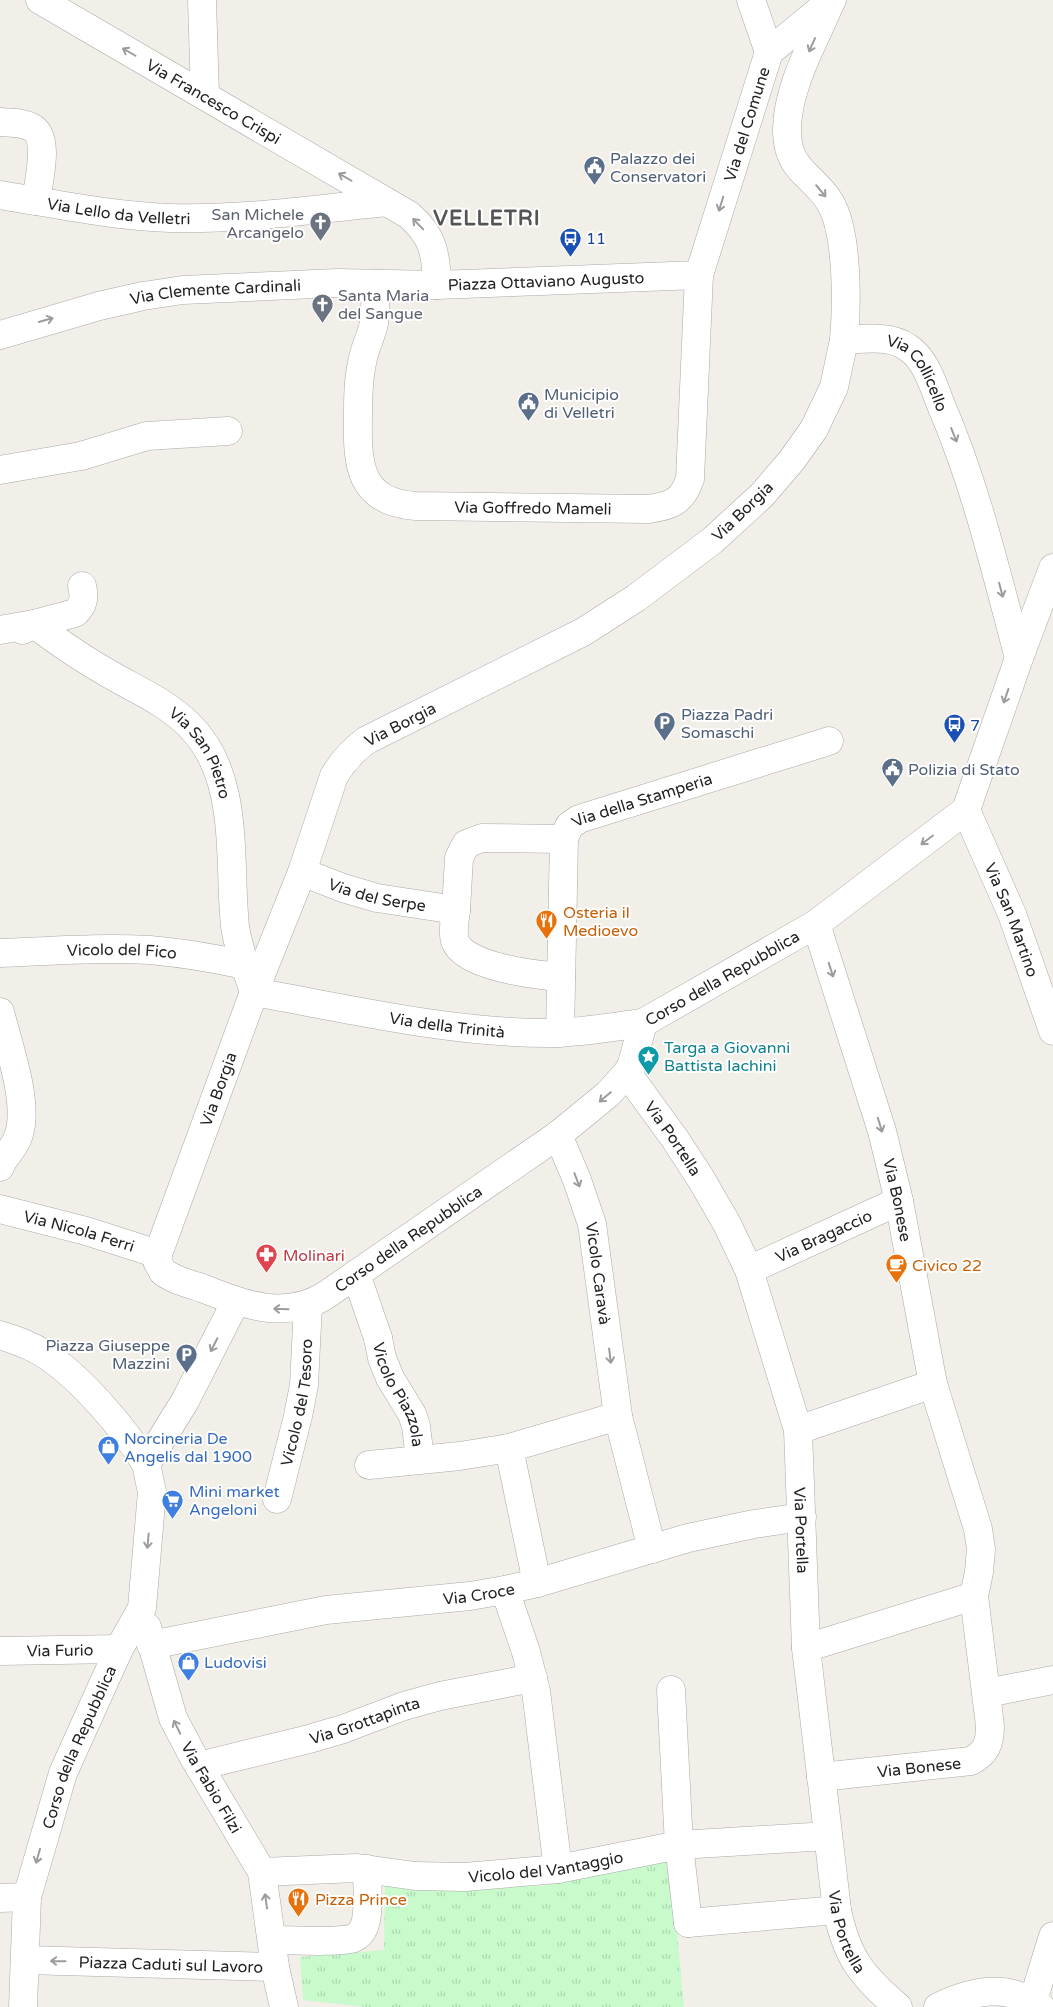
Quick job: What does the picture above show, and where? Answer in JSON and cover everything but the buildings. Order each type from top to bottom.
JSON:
[{"type":"street","name":"Via Francesco Crispi","points":[[40,0],[387,202]]},
{"type":"street","points":[[202,0],[205,96]]},
{"type":"street","points":[[751,0],[769,52]]},
{"type":"street","points":[[832,0],[800,73],[790,107],[787,131],[789,150],[793,160],[801,172],[825,196],[831,205],[840,230],[846,293],[844,340]]},
{"type":"street","name":"Via del Comune","points":[[699,275],[769,52],[832,0]]},
{"type":"street","points":[[0,122],[24,124],[40,135],[42,148],[36,201]]},
{"type":"street","name":"Via Lello da Velletri","points":[[0,195],[123,215],[172,218],[227,217],[387,202]]},
{"type":"street","name":"Piazza Ottaviano Augusto","points":[[387,202],[409,215],[426,232],[435,253],[438,285],[699,275]]},
{"type":"street","name":"Via Goffredo Mameli","points":[[375,284],[373,326],[360,376],[358,442],[361,469],[366,480],[377,494],[398,504],[416,506],[648,509],[670,504],[686,490],[690,479],[699,275]]},
{"type":"street","name":"Via Clemente Cardinali","points":[[0,335],[99,306],[143,296],[183,290],[322,283],[438,285]]},
{"type":"street","name":"Via Collicello","points":[[844,340],[885,339],[896,342],[906,346],[923,363],[955,436],[974,489],[1019,658]]},
{"type":"street","name":"Via Borgia","points":[[159,1261],[254,992],[302,872],[334,776],[342,762],[359,746],[403,722],[583,632],[636,598],[733,523],[792,460],[814,429],[834,387],[844,340]]},
{"type":"street","points":[[0,470],[81,456],[147,436],[228,431]]},
{"type":"street","points":[[966,810],[1019,658],[1052,574]]},
{"type":"street","points":[[0,630],[34,624],[75,613],[84,601],[82,586]]},
{"type":"street","points":[[0,643],[34,624]]},
{"type":"street","name":"Via San Pietro","points":[[34,624],[85,660],[171,710],[190,726],[204,746],[218,775],[226,802],[230,830],[235,926],[254,992]]},
{"type":"street","name":"Via della Stamperia","points":[[560,1033],[564,839],[569,826],[579,819],[829,741]]},
{"type":"street","name":"Corso della Repubblica","points":[[236,1301],[272,1308],[290,1309],[308,1305],[356,1274],[558,1135],[614,1089],[627,1073],[635,1056],[643,1023],[816,924],[966,810]]},
{"type":"street","name":"Via San Martino","points":[[966,810],[1012,914],[1053,1031]]},
{"type":"street","points":[[561,978],[514,971],[494,965],[464,953],[455,940],[459,858],[466,844],[482,838],[564,839]]},
{"type":"street","name":"Via del Serpe","points":[[302,872],[343,888],[377,898],[456,910]]},
{"type":"street","name":"Via Bonese","points":[[816,924],[882,1131],[899,1201],[933,1384],[978,1528],[981,1549],[974,1596],[990,1726],[988,1744],[984,1752],[971,1761],[821,1777]]},
{"type":"street","name":"Vicolo del Fico","points":[[0,953],[141,950],[187,954],[245,964]]},
{"type":"street","name":"Via della Trinità","points":[[254,992],[447,1025],[528,1033],[582,1032],[643,1023]]},
{"type":"street","points":[[0,1012],[22,1109],[21,1127],[17,1141],[5,1156],[0,1167]]},
{"type":"street","name":"Via Portella","points":[[627,1073],[675,1139],[727,1224],[749,1270],[798,1430],[806,1648],[837,1910],[845,1942],[854,1962],[871,1982],[898,2007]]},
{"type":"street","name":"Vicolo Caravà","points":[[558,1135],[577,1180],[592,1224],[618,1416],[652,1548]]},
{"type":"street","name":"Via Bragaccio","points":[[749,1270],[899,1201]]},
{"type":"street","name":"Via Nicola Ferri","points":[[0,1209],[86,1231],[159,1261]]},
{"type":"street","points":[[0,1335],[23,1342],[46,1355],[81,1385],[126,1434],[146,1464],[185,1401],[236,1301],[168,1276],[159,1261]]},
{"type":"street","name":"Vicolo Piazzola","points":[[356,1274],[378,1338],[382,1358],[390,1378],[412,1414],[416,1426],[420,1459]]},
{"type":"street","name":"Vicolo del Tesoro","points":[[277,1499],[303,1393],[306,1368],[308,1305]]},
{"type":"street","points":[[798,1430],[933,1384]]},
{"type":"street","name":"Vicolo Piazzola","points":[[369,1464],[460,1456],[509,1448],[618,1416]]},
{"type":"street","points":[[509,1448],[538,1583]]},
{"type":"street","name":"Corso della Repubblica","points":[[23,2007],[25,1960],[13,1897],[63,1773],[119,1649],[142,1608],[152,1492],[146,1464]]},
{"type":"street","name":"Via Croce","points":[[151,1646],[326,1610],[470,1596],[505,1590],[538,1583],[708,1533],[802,1517]]},
{"type":"street","points":[[505,1590],[534,1678],[558,1869]]},
{"type":"street","points":[[806,1648],[974,1596]]},
{"type":"street","name":"Via Fabio Filzi","points":[[142,1608],[151,1646],[173,1718],[199,1766],[262,1872],[275,1967]]},
{"type":"street","name":"Via Furio","points":[[0,1651],[119,1649]]},
{"type":"street","name":"Via Grottapinta","points":[[199,1766],[309,1740],[404,1706],[440,1696],[534,1678]]},
{"type":"street","points":[[987,1693],[1053,1680]]},
{"type":"street","points":[[671,1690],[679,1845],[688,1923],[837,1910]]},
{"type":"street","name":"Vicolo del Vantaggio","points":[[262,1872],[336,1868],[367,1869],[440,1878],[525,1873],[558,1869],[679,1845],[828,1836]]},
{"type":"street","points":[[272,1940],[342,1940],[355,1938],[363,1930],[366,1918],[367,1869]]},
{"type":"street","points":[[938,2007],[960,1996],[984,1992],[1010,1993],[1037,2004],[1053,1936]]},
{"type":"street","name":"Piazza Caduti sul Lavoro","points":[[25,1960],[275,1967],[284,2007]]},
{"type":"green space","points":[[670,1858],[684,2007],[366,2007],[303,2000],[300,1957],[384,1950],[385,1882],[420,1889],[541,1886]]},
{"type":"place","name":"Palazzo dei Conservatori","points":[[594,186]]},
{"type":"place","name":"San Michele Arcangelo","points":[[320,242]]},
{"type":"place","name":"11","points":[[570,257]]},
{"type":"place","name":"Santa Maria del Sangue","points":[[322,323]]},
{"type":"place","name":"Municipio di Velletri","points":[[528,422]]},
{"type":"place","name":"Piazza Padri Somaschi","points":[[665,742]]},
{"type":"place","name":"7","points":[[954,744]]},
{"type":"place","name":"Polizia di Stato","points":[[892,788]]},
{"type":"place","name":"Osteria il Medioevo","points":[[547,940]]},
{"type":"place","name":"Targa a Giovanni Battista Iachini","points":[[648,1075]]},
{"type":"place","name":"Molinari","points":[[267,1274]]},
{"type":"place","name":"Civico 22","points":[[896,1284]]},
{"type":"place","name":"Piazza Giuseppe Mazzini","points":[[186,1373]]},
{"type":"place","name":"Norcineria De Angelis dal 1900","points":[[108,1466]]},
{"type":"place","name":"Mini market Angeloni","points":[[173,1519]]},
{"type":"place","name":"Ludovisi","points":[[188,1681]]},
{"type":"place","name":"Pizza Prince","points":[[299,1918]]},
{"type":"district","name":"VELLETRI","points":[[487,218]]}]
